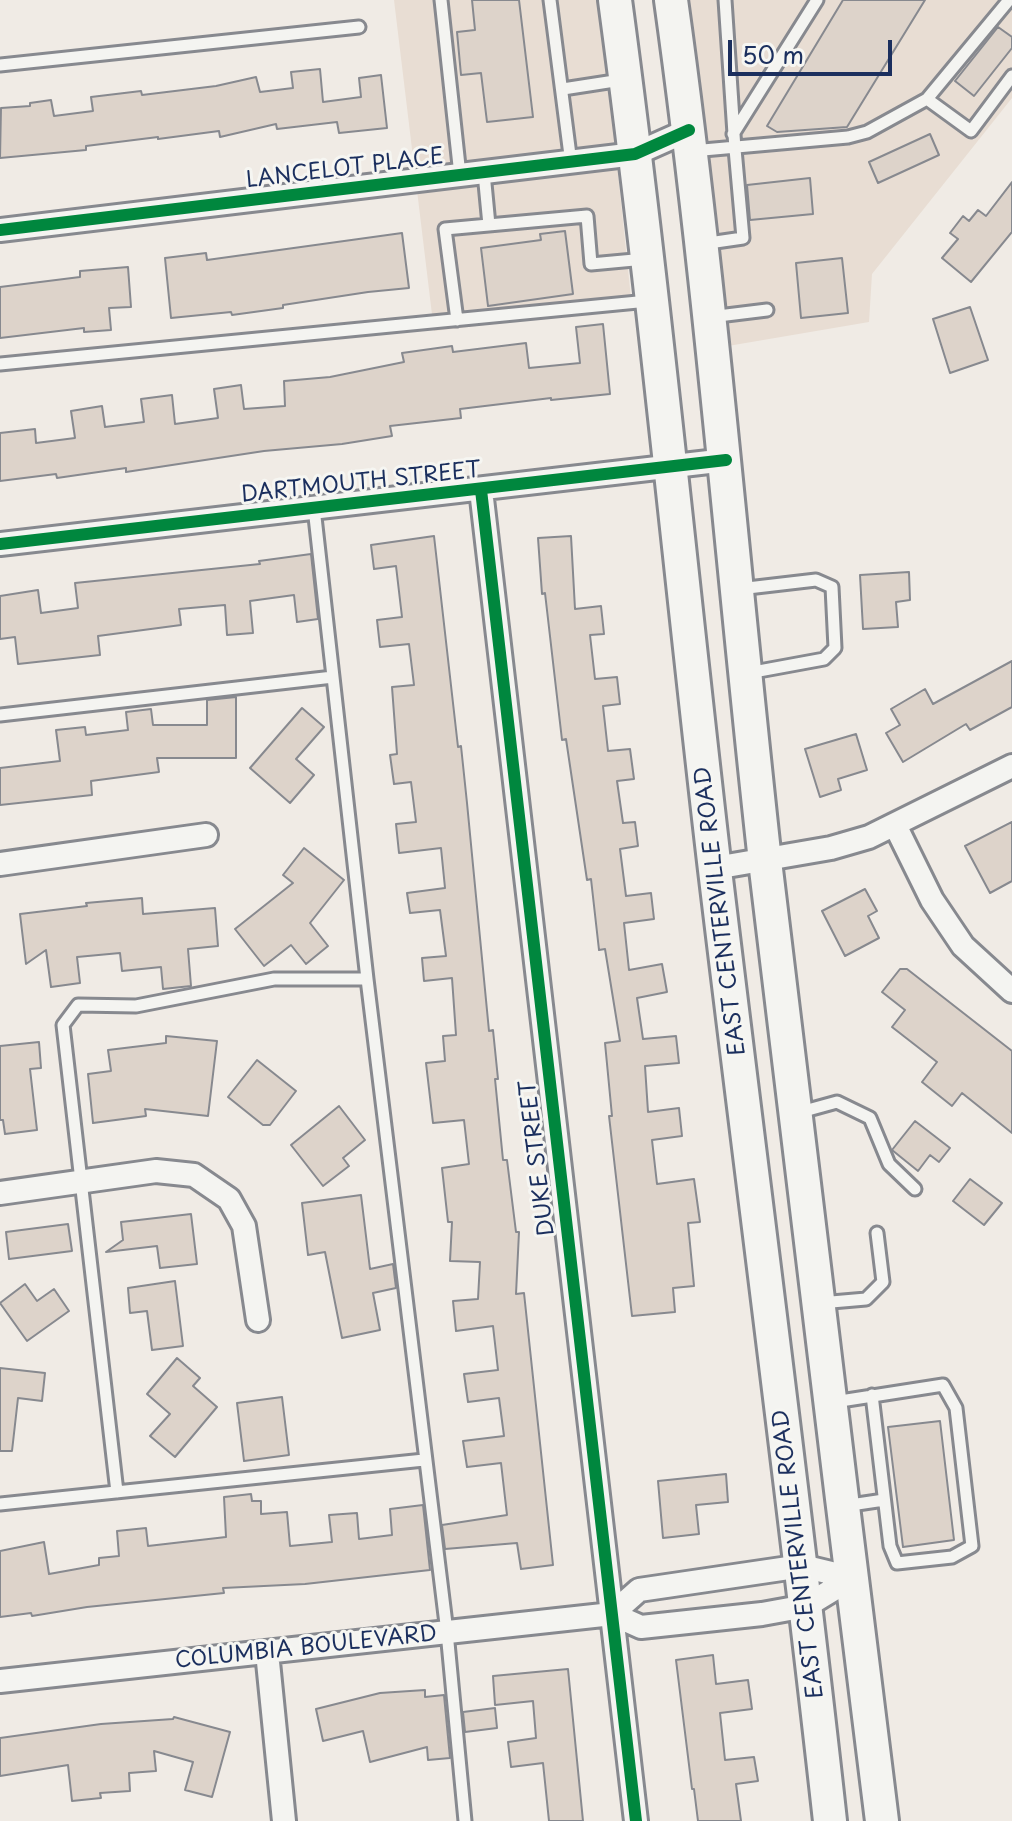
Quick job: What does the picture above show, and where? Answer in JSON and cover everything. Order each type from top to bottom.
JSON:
[{"type":"main road","name":"EAST CENTERVILLE ROAD","points":[[615,0],[715,868],[802,1566],[830,1821]]},
{"type":"main road","points":[[671,0],[726,460],[765,860],[882,1821]]},
{"type":"street","name":"LANCELOT PLACE","points":[[0,230],[571,163],[635,154],[690,140]]},
{"type":"street","name":"DARTMOUTH STREET","points":[[0,544],[726,460]]},
{"type":"street","name":"DUKE STREET","points":[[481,490],[636,1821]]},
{"type":"street","points":[[715,868],[831,848],[869,837],[1012,766]]},
{"type":"street","points":[[895,825],[932,900],[963,946],[1012,991]]},
{"type":"street","points":[[0,864],[206,835]]},
{"type":"street","points":[[0,1193],[156,1171],[194,1175],[229,1199],[244,1226],[258,1320]]},
{"type":"street","points":[[612,1614],[639,1590],[802,1566],[852,1578]]},
{"type":"street","name":"COLUMBIA BOULEVARD","points":[[0,1681],[612,1614],[641,1627],[762,1614],[806,1606],[852,1578]]},
{"type":"street","points":[[267,1652],[284,1821]]},
{"type":"lane","points":[[441,0],[460,175]]},
{"type":"lane","points":[[550,0],[571,163]]},
{"type":"lane","points":[[702,244],[743,238],[725,0]]},
{"type":"lane","points":[[733,134],[817,0]]},
{"type":"lane","points":[[690,140],[735,149],[848,137],[867,132],[927,99],[1009,0]]},
{"type":"lane","points":[[0,65],[359,27]]},
{"type":"lane","points":[[927,99],[971,131],[1012,76]]},
{"type":"lane","points":[[563,89],[626,79]]},
{"type":"lane","points":[[484,173],[489,225]]},
{"type":"lane","points":[[457,320],[445,229],[587,216],[591,264],[646,259]]},
{"type":"lane","points":[[0,364],[650,301]]},
{"type":"lane","points":[[710,317],[767,310]]},
{"type":"lane","points":[[314,508],[367,979],[447,1632],[465,1821]]},
{"type":"lane","points":[[739,589],[816,580],[832,587],[835,648],[824,659],[747,673]]},
{"type":"lane","points":[[0,715],[333,677]]},
{"type":"lane","points":[[117,1492],[63,1025],[78,1005],[136,1006],[274,979],[367,979]]},
{"type":"lane","points":[[796,1114],[837,1102],[870,1118],[889,1164],[915,1189]]},
{"type":"lane","points":[[819,1303],[866,1299],[883,1282],[877,1233]]},
{"type":"lane","points":[[831,1403],[872,1395],[943,1385],[956,1408],[972,1546],[952,1557],[897,1563],[890,1546],[872,1395]]},
{"type":"lane","points":[[0,1504],[424,1460]]},
{"type":"lane","points":[[844,1506],[884,1500]]},
{"type":"shaded area","points":[[394,0],[600,0],[632,308],[434,331]]},
{"type":"shaded area","points":[[686,0],[1012,0],[1012,98],[872,274],[869,322],[728,346]]},
{"type":"building","points":[[472,0],[519,0],[533,117],[487,122],[481,73],[461,75],[457,32],[475,30]]},
{"type":"building","points":[[843,0],[925,0],[847,127],[777,132],[767,126]]},
{"type":"building","points":[[998,27],[1012,37],[1012,48],[974,96],[955,81]]},
{"type":"building","points":[[320,69],[323,102],[361,97],[359,78],[381,75],[387,128],[339,133],[337,122],[277,129],[276,124],[220,137],[219,131],[86,146],[86,150],[0,158],[1,108],[30,106],[30,103],[51,100],[54,116],[93,111],[91,97],[141,91],[142,95],[216,86],[256,77],[260,92],[293,88],[291,72]]},
{"type":"building","points":[[930,134],[939,155],[878,183],[869,162]]},
{"type":"building","points":[[810,178],[813,214],[750,220],[747,185]]},
{"type":"building","points":[[1012,182],[1012,232],[971,282],[942,258],[958,239],[950,233],[963,216],[969,221],[978,210],[986,216]]},
{"type":"building","points":[[565,231],[573,294],[488,306],[481,248],[541,240],[540,234]]},
{"type":"building","points":[[402,233],[409,288],[232,315],[231,312],[171,318],[165,258],[206,253],[207,260]]},
{"type":"building","points":[[842,258],[848,313],[801,318],[796,263]]},
{"type":"building","points":[[128,267],[131,307],[109,308],[111,330],[84,332],[84,328],[0,338],[0,287],[80,277],[80,271]]},
{"type":"building","points":[[970,307],[988,360],[950,373],[933,319]]},
{"type":"building","points":[[603,324],[610,394],[460,409],[461,418],[390,426],[392,436],[342,444],[264,451],[126,472],[126,468],[57,478],[56,474],[0,481],[0,433],[35,429],[36,443],[75,438],[71,411],[102,406],[105,427],[144,422],[141,399],[172,395],[175,424],[218,418],[214,389],[241,385],[244,409],[285,406],[284,381],[330,377],[404,362],[402,353],[452,346],[453,352],[526,343],[529,368],[580,363],[576,327]]},
{"type":"building","points":[[434,536],[458,747],[461,746],[489,1031],[493,1030],[503,1160],[507,1160],[516,1232],[519,1232],[516,1294],[524,1293],[553,1565],[521,1569],[517,1543],[445,1549],[442,1525],[507,1515],[501,1463],[467,1467],[463,1441],[504,1436],[499,1398],[468,1402],[464,1374],[498,1370],[493,1326],[456,1331],[453,1301],[478,1299],[480,1262],[450,1261],[452,1222],[448,1222],[442,1168],[469,1164],[464,1120],[433,1123],[426,1063],[445,1061],[443,1036],[456,1035],[452,978],[424,981],[422,958],[446,956],[440,910],[410,913],[407,893],[445,888],[441,848],[399,853],[396,824],[416,822],[411,782],[394,784],[390,755],[397,754],[392,687],[414,685],[409,644],[380,647],[377,620],[402,617],[396,566],[374,569],[371,545]]},
{"type":"building","points":[[571,536],[575,609],[601,606],[604,634],[590,635],[595,679],[617,677],[620,704],[603,706],[608,751],[630,749],[634,779],[617,781],[623,823],[635,822],[638,846],[620,849],[626,896],[651,893],[654,919],[624,923],[629,970],[662,964],[667,992],[637,998],[643,1039],[676,1036],[679,1063],[645,1066],[648,1112],[679,1108],[682,1136],[652,1140],[657,1184],[694,1179],[700,1222],[688,1223],[694,1286],[673,1288],[675,1312],[632,1316],[609,1116],[612,1116],[605,1043],[620,1041],[605,949],[599,950],[591,879],[587,880],[566,739],[562,740],[545,593],[542,594],[538,538]]},
{"type":"building","points":[[311,554],[318,619],[297,622],[294,595],[250,601],[253,633],[227,635],[225,605],[179,609],[181,625],[98,636],[100,655],[18,664],[15,637],[0,639],[0,596],[38,590],[41,613],[78,608],[75,583],[260,564],[259,561]]},
{"type":"building","points":[[909,572],[910,600],[896,602],[898,627],[863,629],[860,575]]},
{"type":"building","points":[[1012,661],[1012,707],[970,730],[966,724],[903,762],[886,733],[900,725],[891,709],[925,689],[933,704]]},
{"type":"building","points":[[236,697],[236,758],[157,758],[159,772],[91,781],[92,795],[0,805],[0,768],[60,761],[56,730],[85,727],[86,735],[128,730],[126,712],[151,709],[153,725],[207,725],[207,700]]},
{"type":"building","points":[[302,708],[324,727],[296,759],[314,775],[290,803],[250,768]]},
{"type":"building","points":[[856,734],[867,770],[838,779],[841,790],[820,797],[805,749]]},
{"type":"building","points":[[1012,822],[1012,881],[990,893],[965,846]]},
{"type":"building","points":[[304,848],[344,880],[310,923],[328,946],[306,964],[291,945],[264,966],[235,929],[293,883],[283,875]]},
{"type":"building","points":[[865,889],[877,911],[868,916],[879,938],[845,956],[822,911]]},
{"type":"building","points":[[142,898],[143,914],[215,908],[218,946],[188,949],[191,986],[163,989],[161,967],[122,971],[120,953],[77,957],[80,983],[51,987],[46,950],[26,964],[20,914]]},
{"type":"building","points":[[900,969],[907,969],[1012,1051],[1012,1133],[962,1093],[952,1106],[922,1082],[937,1062],[892,1027],[905,1010],[882,992]]},
{"type":"building","points":[[166,1036],[217,1041],[208,1116],[145,1109],[146,1116],[93,1123],[88,1074],[111,1071],[108,1050],[166,1043]]},
{"type":"building","points":[[39,1042],[41,1068],[30,1069],[37,1130],[5,1134],[3,1120],[0,1120],[0,1046]]},
{"type":"building","points":[[257,1060],[296,1091],[270,1125],[263,1125],[228,1097]]},
{"type":"building","points":[[339,1106],[365,1140],[343,1158],[349,1166],[323,1186],[291,1145]]},
{"type":"building","points":[[915,1121],[950,1148],[939,1162],[930,1155],[918,1171],[892,1150]]},
{"type":"building","points":[[970,1179],[1002,1203],[984,1225],[953,1201]]},
{"type":"building","points":[[361,1195],[370,1269],[393,1264],[396,1288],[373,1293],[380,1330],[342,1338],[325,1252],[308,1255],[302,1203]]},
{"type":"building","points":[[191,1214],[197,1264],[160,1268],[157,1246],[106,1252],[123,1240],[121,1222]]},
{"type":"building","points":[[68,1224],[72,1251],[9,1259],[6,1232]]},
{"type":"building","points":[[175,1281],[183,1346],[152,1350],[147,1311],[130,1313],[128,1288]]},
{"type":"building","points":[[25,1284],[37,1301],[54,1289],[69,1311],[27,1341],[0,1303]]},
{"type":"building","points":[[177,1358],[200,1378],[193,1386],[217,1407],[175,1457],[150,1436],[170,1414],[147,1394]]},
{"type":"building","points":[[0,1368],[45,1373],[42,1401],[18,1398],[12,1451],[0,1451]]},
{"type":"building","points":[[282,1397],[289,1455],[244,1461],[237,1403]]},
{"type":"building","points":[[940,1421],[954,1540],[903,1547],[888,1427]]},
{"type":"building","points":[[726,1474],[728,1502],[696,1505],[699,1534],[663,1538],[658,1481]]},
{"type":"building","points":[[251,1494],[252,1501],[261,1501],[261,1514],[287,1512],[290,1546],[332,1542],[329,1515],[357,1513],[359,1539],[392,1535],[390,1509],[423,1505],[430,1570],[305,1584],[223,1588],[224,1593],[32,1616],[31,1613],[0,1617],[0,1551],[44,1542],[49,1574],[99,1565],[99,1558],[119,1556],[117,1531],[146,1528],[148,1546],[226,1537],[224,1497]]},
{"type":"building","points":[[713,1655],[716,1684],[748,1680],[752,1709],[720,1713],[725,1760],[754,1757],[758,1781],[736,1784],[741,1821],[698,1821],[692,1789],[676,1660]]},
{"type":"building","points":[[568,1669],[583,1821],[549,1821],[543,1763],[511,1767],[508,1742],[536,1738],[533,1701],[495,1705],[493,1676]]},
{"type":"building","points":[[425,1690],[425,1697],[444,1695],[450,1758],[428,1760],[427,1747],[370,1762],[363,1731],[323,1741],[316,1709],[380,1693]]},
{"type":"building","points":[[495,1708],[497,1728],[465,1732],[463,1712]]},
{"type":"building","points":[[174,1717],[230,1732],[212,1797],[185,1790],[193,1762],[154,1751],[156,1771],[129,1773],[130,1791],[100,1793],[101,1798],[72,1801],[68,1765],[0,1776],[0,1738]]},
{"type":"cycle path","points":[[0,230],[635,154],[689,130]]},
{"type":"cycle path","points":[[0,544],[726,460]]},
{"type":"cycle path","points":[[481,490],[636,1821]]}]
